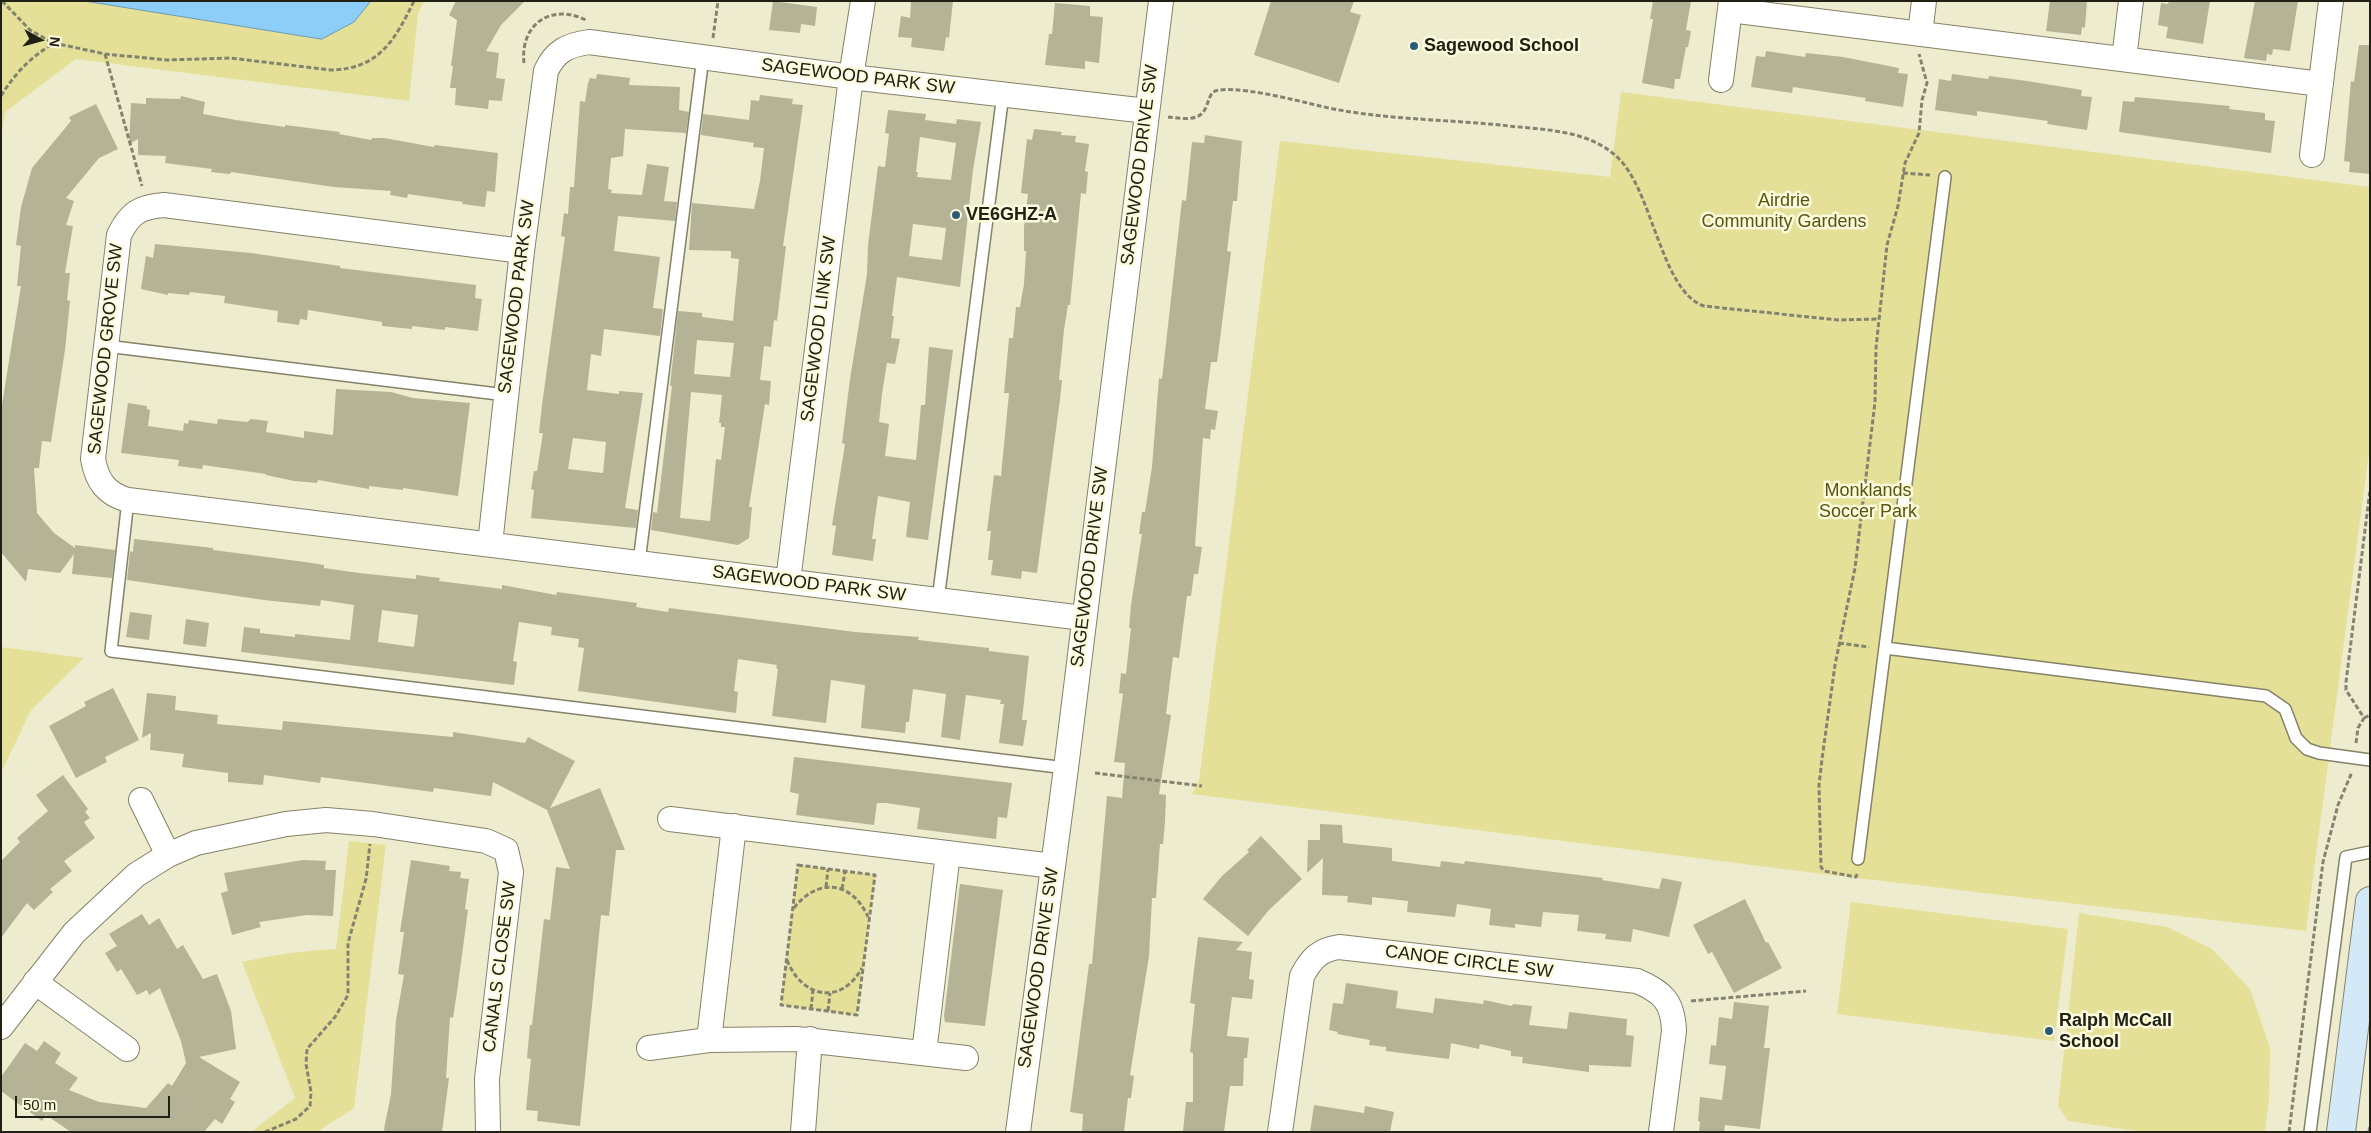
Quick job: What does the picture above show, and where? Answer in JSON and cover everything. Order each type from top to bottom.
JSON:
[{"type":"street","name":"SAGEWOOD LINK SW","points":[[788,581],[851,77],[863,1]]},
{"type":"street","name":"SAGEWOOD DRIVE SW","points":[[1018,1132],[1066,768],[1083,618],[1161,1]]},
{"type":"street","points":[[1920,34],[1924,1]]},
{"type":"street","points":[[2124,59],[2131,1]]},
{"type":"street","points":[[2312,155],[2331,1]]},
{"type":"street","points":[[1721,80],[1730,6],[1920,34],[2321,84]]},
{"type":"street","name":"SAGEWOOD PARK SW","points":[[1083,618],[490,544],[522,251],[546,71],[551,59],[562,49],[589,42],[851,77],[1147,113]]},
{"type":"street","points":[[147,206],[173,206],[522,251]]},
{"type":"street","name":"SAGEWOOD GROVE SW","points":[[147,206],[132,214],[119,235],[93,459],[96,475],[103,487],[116,497],[128,500],[490,544]]},
{"type":"street","points":[[141,800],[168,855]]},
{"type":"street","points":[[670,819],[1053,866]]},
{"type":"street","name":"CANALS CLOSE SW","points":[[1,1027],[74,933],[136,875],[168,855],[196,843],[286,824],[326,820],[373,824],[486,841],[506,850],[511,872],[487,1079],[488,1132]]},
{"type":"street","points":[[709,1040],[734,826]]},
{"type":"street","points":[[924,1054],[948,853]]},
{"type":"street","points":[[2341,1132],[2370,901]]},
{"type":"street","name":"CANOE CIRCLE SW","points":[[1280,1132],[1302,976],[1315,955],[1326,949],[1339,947],[1637,981],[1655,988],[1668,1004],[1674,1017],[1674,1031],[1661,1132]]},
{"type":"street","points":[[35,982],[127,1049]]},
{"type":"street","points":[[648,1048],[709,1040],[810,1040],[966,1058]]},
{"type":"street","points":[[803,1132],[810,1040]]},
{"type":"lane","points":[[639,562],[706,58]]},
{"type":"lane","points":[[938,600],[1003,94]]},
{"type":"lane","points":[[1858,859],[1945,177]]},
{"type":"lane","points":[[106,346],[506,395]]},
{"type":"lane","points":[[128,500],[111,651],[1066,768]]},
{"type":"lane","points":[[1885,648],[2266,696],[2276,700],[2285,709],[2296,738],[2307,748],[2319,753],[2370,760]]},
{"type":"lane","points":[[2310,1132],[2346,857],[2370,852]]},
{"type":"path","points":[[2,1],[30,30],[54,43],[106,54],[167,60],[230,58],[331,70],[348,70],[366,64],[381,53],[399,32],[414,1]]},
{"type":"path","points":[[706,58],[718,1]]},
{"type":"path","points":[[1858,859],[1856,877],[1824,871],[1822,867],[1819,785],[1839,643],[1857,558],[1875,402],[1875,368],[1887,245],[1898,206],[1908,154],[1919,133],[1922,100],[1927,79],[1920,58],[1920,34]]},
{"type":"path","points":[[1,96],[12,78],[33,56],[54,43]]},
{"type":"path","points":[[106,54],[147,206]]},
{"type":"path","points":[[1147,113],[1190,118],[1200,116],[1204,112],[1213,92],[1224,89],[1275,96],[1359,113],[1454,120],[1578,135],[1605,146],[1626,166],[1634,177],[1657,236],[1680,286],[1696,303],[1704,306],[1838,320],[1879,319]]},
{"type":"path","points":[[1903,173],[1945,177]]},
{"type":"path","points":[[2364,718],[2346,690],[2346,682],[2370,490]]},
{"type":"path","points":[[1839,643],[1885,648]]},
{"type":"path","points":[[2289,1132],[2323,862],[2338,806],[2352,776],[2358,728],[2364,718],[2370,715]]},
{"type":"path","points":[[1095,773],[1202,786]]},
{"type":"path","points":[[265,1132],[296,1119],[310,1106],[311,1092],[306,1064],[307,1049],[335,1017],[348,995],[348,943],[366,879],[373,824]]},
{"type":"path","points":[[798,865],[828,869],[875,875],[857,1015],[781,1005],[798,865]]},
{"type":"path","points":[[826,887],[828,869]]},
{"type":"path","points":[[842,889],[845,871]]},
{"type":"path","points":[[793,909],[806,896],[826,887],[842,889],[858,900],[869,919]]},
{"type":"path","points":[[787,959],[797,979],[813,990],[830,993],[849,985],[863,967]]},
{"type":"path","points":[[811,1009],[813,990]]},
{"type":"path","points":[[1668,1004],[1806,991]]},
{"type":"path","points":[[828,1011],[830,993]]},
{"type":"path","points":[[2369,1132],[2370,1126]]},
{"type":"green space","points":[[1,1],[424,1],[418,14],[409,101],[76,59],[5,112],[1,141]]},
{"type":"green space","name":"Monklands Soccer Park","points":[[1621,92],[2370,187],[2370,445],[2306,931],[1823,874],[1192,794],[1199,781],[1280,141],[1610,177]]},
{"type":"green space","points":[[1,647],[84,658],[31,710],[1,773]]},
{"type":"green space","points":[[349,841],[386,845],[354,1108],[317,1132],[251,1132],[295,1098],[242,962],[289,953],[336,949]]},
{"type":"green space","points":[[798,865],[875,875],[857,1015],[781,1005]]},
{"type":"green space","points":[[1851,902],[2068,929],[2054,1041],[1837,1014]]},
{"type":"green space","points":[[2079,913],[2167,927],[2212,949],[2250,989],[2270,1048],[2269,1101],[2265,1132],[2143,1132],[2068,1121],[2058,1106]]},
{"type":"water","points":[[85,1],[371,1],[354,22],[322,39]]},
{"type":"building","points":[[456,1],[525,1],[501,25],[486,51],[499,53],[496,78],[505,79],[502,101],[489,100],[488,109],[455,105],[456,88],[450,88],[457,20],[449,15]]},
{"type":"building","points":[[773,1],[817,7],[815,26],[801,24],[800,33],[769,30]]},
{"type":"building","points":[[911,1],[953,1],[949,38],[946,37],[944,51],[911,47],[912,38],[898,37],[901,16],[910,18]]},
{"type":"building","points":[[1271,1],[1354,1],[1350,12],[1361,15],[1339,83],[1254,55]]},
{"type":"building","points":[[1653,1],[1691,1],[1686,30],[1691,31],[1688,47],[1686,47],[1680,79],[1675,79],[1674,89],[1642,83],[1653,19],[1650,19]]},
{"type":"building","points":[[2050,1],[2087,1],[2085,28],[2082,27],[2081,35],[2046,31]]},
{"type":"building","points":[[2169,1],[2210,1],[2203,44],[2166,38],[2168,27],[2158,25],[2161,3],[2168,4]]},
{"type":"building","points":[[2255,1],[2298,1],[2290,51],[2273,49],[2272,55],[2267,54],[2266,61],[2244,58]]},
{"type":"building","points":[[1055,3],[1090,6],[1090,16],[1103,17],[1099,63],[1085,61],[1085,69],[1045,65],[1049,34],[1052,34]]},
{"type":"building","points":[[2359,45],[2370,45],[2370,174],[2349,172],[2350,162],[2344,161],[2351,81],[2354,82]]},
{"type":"building","points":[[1766,51],[1805,57],[1806,53],[1843,57],[1899,68],[1898,73],[1908,74],[1903,107],[1865,101],[1866,98],[1793,87],[1792,93],[1751,87],[1756,56],[1765,57]]},
{"type":"building","points":[[597,74],[630,78],[629,85],[680,87],[679,110],[689,112],[686,133],[625,129],[623,156],[611,158],[608,189],[612,190],[611,193],[642,195],[647,164],[669,167],[664,201],[677,202],[675,221],[618,216],[614,251],[660,257],[653,308],[663,309],[660,336],[604,329],[601,356],[591,354],[587,390],[619,394],[619,391],[643,393],[625,508],[638,510],[636,528],[531,518],[534,490],[531,489],[534,471],[537,471],[543,433],[539,433],[542,405],[565,237],[561,236],[564,213],[568,214],[570,187],[574,187],[580,101],[585,102],[590,78],[596,79]],"holes":[[[573,438],[606,442],[603,473],[568,469]]]},
{"type":"building","points":[[1952,74],[1988,79],[1989,76],[2082,90],[2081,96],[2092,97],[2087,130],[2047,124],[2048,121],[1977,111],[1977,116],[1935,110],[1939,79],[1951,81]]},
{"type":"building","points":[[760,95],[793,99],[792,104],[803,105],[783,246],[786,246],[777,321],[774,320],[771,347],[764,346],[760,380],[771,381],[769,405],[765,404],[749,507],[752,507],[749,538],[738,545],[651,530],[653,512],[657,513],[672,386],[670,386],[678,311],[702,313],[702,317],[733,321],[739,259],[731,258],[731,251],[689,250],[692,203],[754,209],[760,181],[764,148],[753,147],[754,143],[701,135],[703,114],[749,120],[751,100],[759,101]],"holes":[[[697,340],[734,343],[730,377],[694,374]],[[691,392],[722,395],[719,423],[721,423],[721,427],[725,427],[721,460],[716,459],[710,521],[680,518]]]},
{"type":"building","points":[[181,96],[205,102],[203,114],[236,120],[340,132],[339,134],[371,140],[372,138],[384,138],[434,147],[435,145],[498,153],[495,192],[487,191],[485,207],[408,194],[407,198],[390,195],[391,191],[334,187],[231,172],[230,174],[211,172],[212,169],[165,163],[166,156],[138,155],[138,139],[129,144],[131,103],[146,104],[146,98],[180,99]]},
{"type":"building","points":[[2135,97],[2230,106],[2229,109],[2265,113],[2265,120],[2275,121],[2271,153],[2119,132],[2123,101],[2134,102]]},
{"type":"building","points":[[96,104],[118,149],[99,158],[66,198],[74,201],[66,225],[73,226],[65,273],[70,273],[67,300],[70,301],[65,350],[51,442],[42,441],[39,468],[34,468],[37,513],[54,533],[75,548],[75,545],[115,550],[112,578],[72,574],[74,554],[60,573],[28,569],[26,582],[1,552],[1,411],[21,286],[17,286],[21,246],[16,245],[21,207],[32,168],[71,121],[69,117]]},
{"type":"building","points":[[888,110],[926,114],[925,120],[956,124],[957,119],[981,122],[973,170],[960,287],[897,277],[891,338],[900,339],[895,364],[887,363],[882,394],[879,422],[889,424],[885,456],[916,460],[921,405],[925,405],[929,347],[953,350],[928,540],[906,537],[910,502],[878,496],[872,539],[876,539],[873,561],[832,555],[836,526],[832,525],[845,444],[842,443],[850,379],[867,274],[868,245],[878,166],[885,167],[889,134],[885,133]],"holes":[[[920,137],[956,143],[951,180],[917,177]],[[913,224],[946,228],[942,260],[909,256]]]},
{"type":"building","points":[[1034,129],[1062,132],[1061,135],[1076,136],[1075,142],[1089,144],[1085,171],[1088,172],[1086,194],[1081,193],[1070,305],[1068,305],[1064,330],[1059,380],[1062,380],[1060,399],[1037,573],[1022,571],[1021,579],[991,575],[993,560],[988,560],[991,531],[987,531],[994,475],[1001,476],[1009,393],[1004,393],[1009,338],[1013,338],[1016,307],[1020,307],[1024,284],[1026,251],[1024,251],[1024,227],[1028,194],[1021,193],[1027,139],[1032,140]]},
{"type":"building","points":[[1205,135],[1242,141],[1237,201],[1233,201],[1227,251],[1231,252],[1217,362],[1211,362],[1205,409],[1218,411],[1215,430],[1211,429],[1210,439],[1203,438],[1195,546],[1202,547],[1198,574],[1194,574],[1191,596],[1187,596],[1179,658],[1173,657],[1166,714],[1171,715],[1159,794],[1166,795],[1163,844],[1160,844],[1156,898],[1152,898],[1149,956],[1130,1075],[1134,1076],[1131,1098],[1128,1098],[1124,1132],[1082,1132],[1083,1114],[1070,1112],[1089,964],[1092,964],[1107,796],[1122,798],[1125,763],[1114,762],[1123,694],[1119,693],[1121,673],[1126,674],[1131,628],[1129,628],[1131,605],[1142,534],[1139,534],[1142,512],[1145,512],[1152,467],[1159,378],[1162,379],[1182,200],[1186,201],[1192,142],[1204,143]]},
{"type":"building","points":[[155,244],[251,253],[340,266],[340,268],[476,285],[475,298],[482,299],[478,331],[445,327],[445,330],[412,326],[412,329],[382,326],[382,322],[308,310],[307,320],[300,319],[299,325],[277,322],[278,311],[224,303],[225,296],[190,292],[189,295],[168,293],[168,295],[141,289],[146,256],[153,258]]},
{"type":"building","points":[[336,389],[391,392],[413,398],[470,403],[458,496],[403,488],[403,490],[369,486],[369,489],[318,480],[317,483],[294,481],[266,474],[203,465],[202,469],[178,466],[179,460],[121,453],[128,403],[147,406],[147,409],[150,410],[148,426],[183,431],[184,423],[188,424],[189,420],[217,424],[218,419],[247,422],[251,419],[268,421],[266,432],[304,438],[304,431],[333,435]]},
{"type":"building","points":[[134,539],[213,548],[213,550],[324,565],[324,568],[359,573],[416,579],[416,575],[440,578],[439,581],[502,589],[502,585],[556,595],[557,592],[637,603],[636,607],[668,612],[669,608],[855,632],[919,637],[918,640],[989,648],[989,651],[1029,656],[1022,720],[1027,720],[1023,746],[999,743],[1004,704],[1000,704],[1001,700],[966,695],[960,740],[941,737],[946,694],[913,689],[909,722],[906,722],[905,733],[861,728],[865,685],[831,680],[826,723],[772,716],[777,665],[738,659],[734,691],[738,692],[736,713],[578,691],[584,648],[578,647],[579,639],[551,635],[552,627],[519,622],[513,661],[517,662],[514,685],[241,652],[244,627],[260,629],[260,633],[295,637],[295,634],[350,640],[354,605],[321,600],[320,606],[264,600],[127,580],[130,551],[133,552]],"holes":[[[382,610],[418,615],[414,647],[378,642]]]},
{"type":"building","points":[[130,612],[152,615],[149,640],[126,637]]},
{"type":"building","points":[[186,619],[209,623],[206,647],[183,644]]},
{"type":"building","points":[[113,688],[139,740],[105,757],[107,762],[76,778],[49,726],[86,706],[84,702]]},
{"type":"building","points":[[147,693],[176,696],[175,710],[218,715],[217,724],[282,730],[283,721],[453,737],[453,732],[525,743],[528,737],[575,761],[550,808],[600,788],[625,850],[616,850],[609,916],[601,915],[580,1126],[537,1121],[538,1111],[526,1110],[531,1059],[527,1058],[530,1025],[532,1025],[544,919],[550,920],[556,867],[570,869],[547,810],[493,782],[491,796],[434,788],[433,792],[321,777],[320,783],[264,775],[263,785],[228,782],[228,773],[182,767],[184,754],[150,750],[151,733],[142,738]]},
{"type":"building","points":[[794,757],[1012,783],[1007,818],[998,817],[996,839],[917,829],[920,808],[886,803],[877,803],[874,825],[796,815],[799,794],[790,792]]},
{"type":"building","points":[[63,775],[88,809],[85,812],[90,818],[84,822],[95,838],[64,861],[72,871],[50,889],[53,892],[34,910],[27,903],[1,938],[1,861],[20,842],[17,838],[48,811],[36,795]]},
{"type":"building","points":[[1320,824],[1342,825],[1343,843],[1392,848],[1392,861],[1440,867],[1441,861],[1464,864],[1465,861],[1603,878],[1602,880],[1659,889],[1662,878],[1682,882],[1669,937],[1633,929],[1631,942],[1605,939],[1606,934],[1577,931],[1579,915],[1543,912],[1541,927],[1515,924],[1515,928],[1489,925],[1491,909],[1457,904],[1455,917],[1407,912],[1408,901],[1372,897],[1372,905],[1347,902],[1348,896],[1322,895],[1323,858],[1307,873],[1308,840],[1320,840]]},
{"type":"building","points":[[1261,836],[1302,879],[1268,911],[1248,936],[1203,899],[1222,876],[1249,852],[1247,850]]},
{"type":"building","points":[[303,860],[326,861],[325,870],[336,870],[333,916],[307,915],[259,922],[261,927],[232,935],[221,893],[228,891],[224,873]]},
{"type":"building","points":[[411,860],[450,866],[449,871],[461,872],[460,878],[469,879],[465,909],[468,910],[457,992],[453,1018],[450,1017],[446,1078],[449,1078],[442,1132],[385,1132],[384,1129],[391,1094],[396,1020],[404,975],[398,974],[404,932],[400,932]]},
{"type":"building","points":[[960,884],[1003,890],[985,1026],[945,1022],[944,1016]]},
{"type":"building","points":[[1745,899],[1766,943],[1768,942],[1782,968],[1734,993],[1712,952],[1708,954],[1693,925]]},
{"type":"building","points":[[142,914],[149,925],[159,918],[177,949],[183,945],[203,979],[217,974],[231,1011],[236,1049],[199,1057],[240,1082],[230,1099],[235,1102],[222,1124],[215,1119],[204,1132],[71,1132],[46,1115],[42,1121],[1,1091],[1,1077],[25,1043],[37,1051],[44,1041],[61,1053],[55,1063],[78,1078],[69,1090],[99,1102],[146,1108],[168,1083],[172,1086],[186,1063],[181,1041],[160,988],[149,995],[147,990],[137,995],[121,969],[117,972],[105,953],[117,946],[109,934]]},
{"type":"building","points":[[1198,937],[1243,942],[1236,950],[1252,952],[1249,979],[1254,980],[1252,999],[1232,997],[1227,1036],[1249,1038],[1247,1058],[1244,1058],[1243,1086],[1230,1086],[1224,1132],[1183,1131],[1186,1102],[1193,1102],[1193,1053],[1190,1052],[1195,1004],[1190,1003]]},
{"type":"building","points":[[1346,983],[1398,991],[1396,1008],[1433,1013],[1435,998],[1483,1004],[1484,1000],[1512,1006],[1513,1004],[1532,1006],[1529,1025],[1567,1029],[1569,1012],[1627,1019],[1626,1035],[1634,1036],[1631,1067],[1589,1065],[1589,1072],[1522,1063],[1523,1057],[1511,1056],[1511,1051],[1480,1044],[1479,1049],[1451,1043],[1449,1059],[1386,1051],[1386,1047],[1369,1045],[1370,1040],[1337,1034],[1338,1032],[1329,1030],[1333,1003],[1343,1004]]},
{"type":"building","points":[[1734,1002],[1769,1006],[1764,1048],[1770,1048],[1760,1129],[1725,1125],[1724,1132],[1699,1132],[1700,1097],[1722,1100],[1726,1066],[1709,1064],[1711,1045],[1716,1046],[1719,1017],[1732,1019]]},
{"type":"building","points":[[1314,1105],[1364,1113],[1365,1106],[1394,1112],[1390,1132],[1310,1132]]},
{"type":"place","name":"Sagewood School","points":[[1414,46]]},
{"type":"place","name":"VE6GHZ-A","points":[[956,215]]},
{"type":"place","name":"Ralph McCall School","points":[[2049,1031]]},
{"type":"park label","name":"Airdrie Community Gardens","points":[[1784,211]]}]
